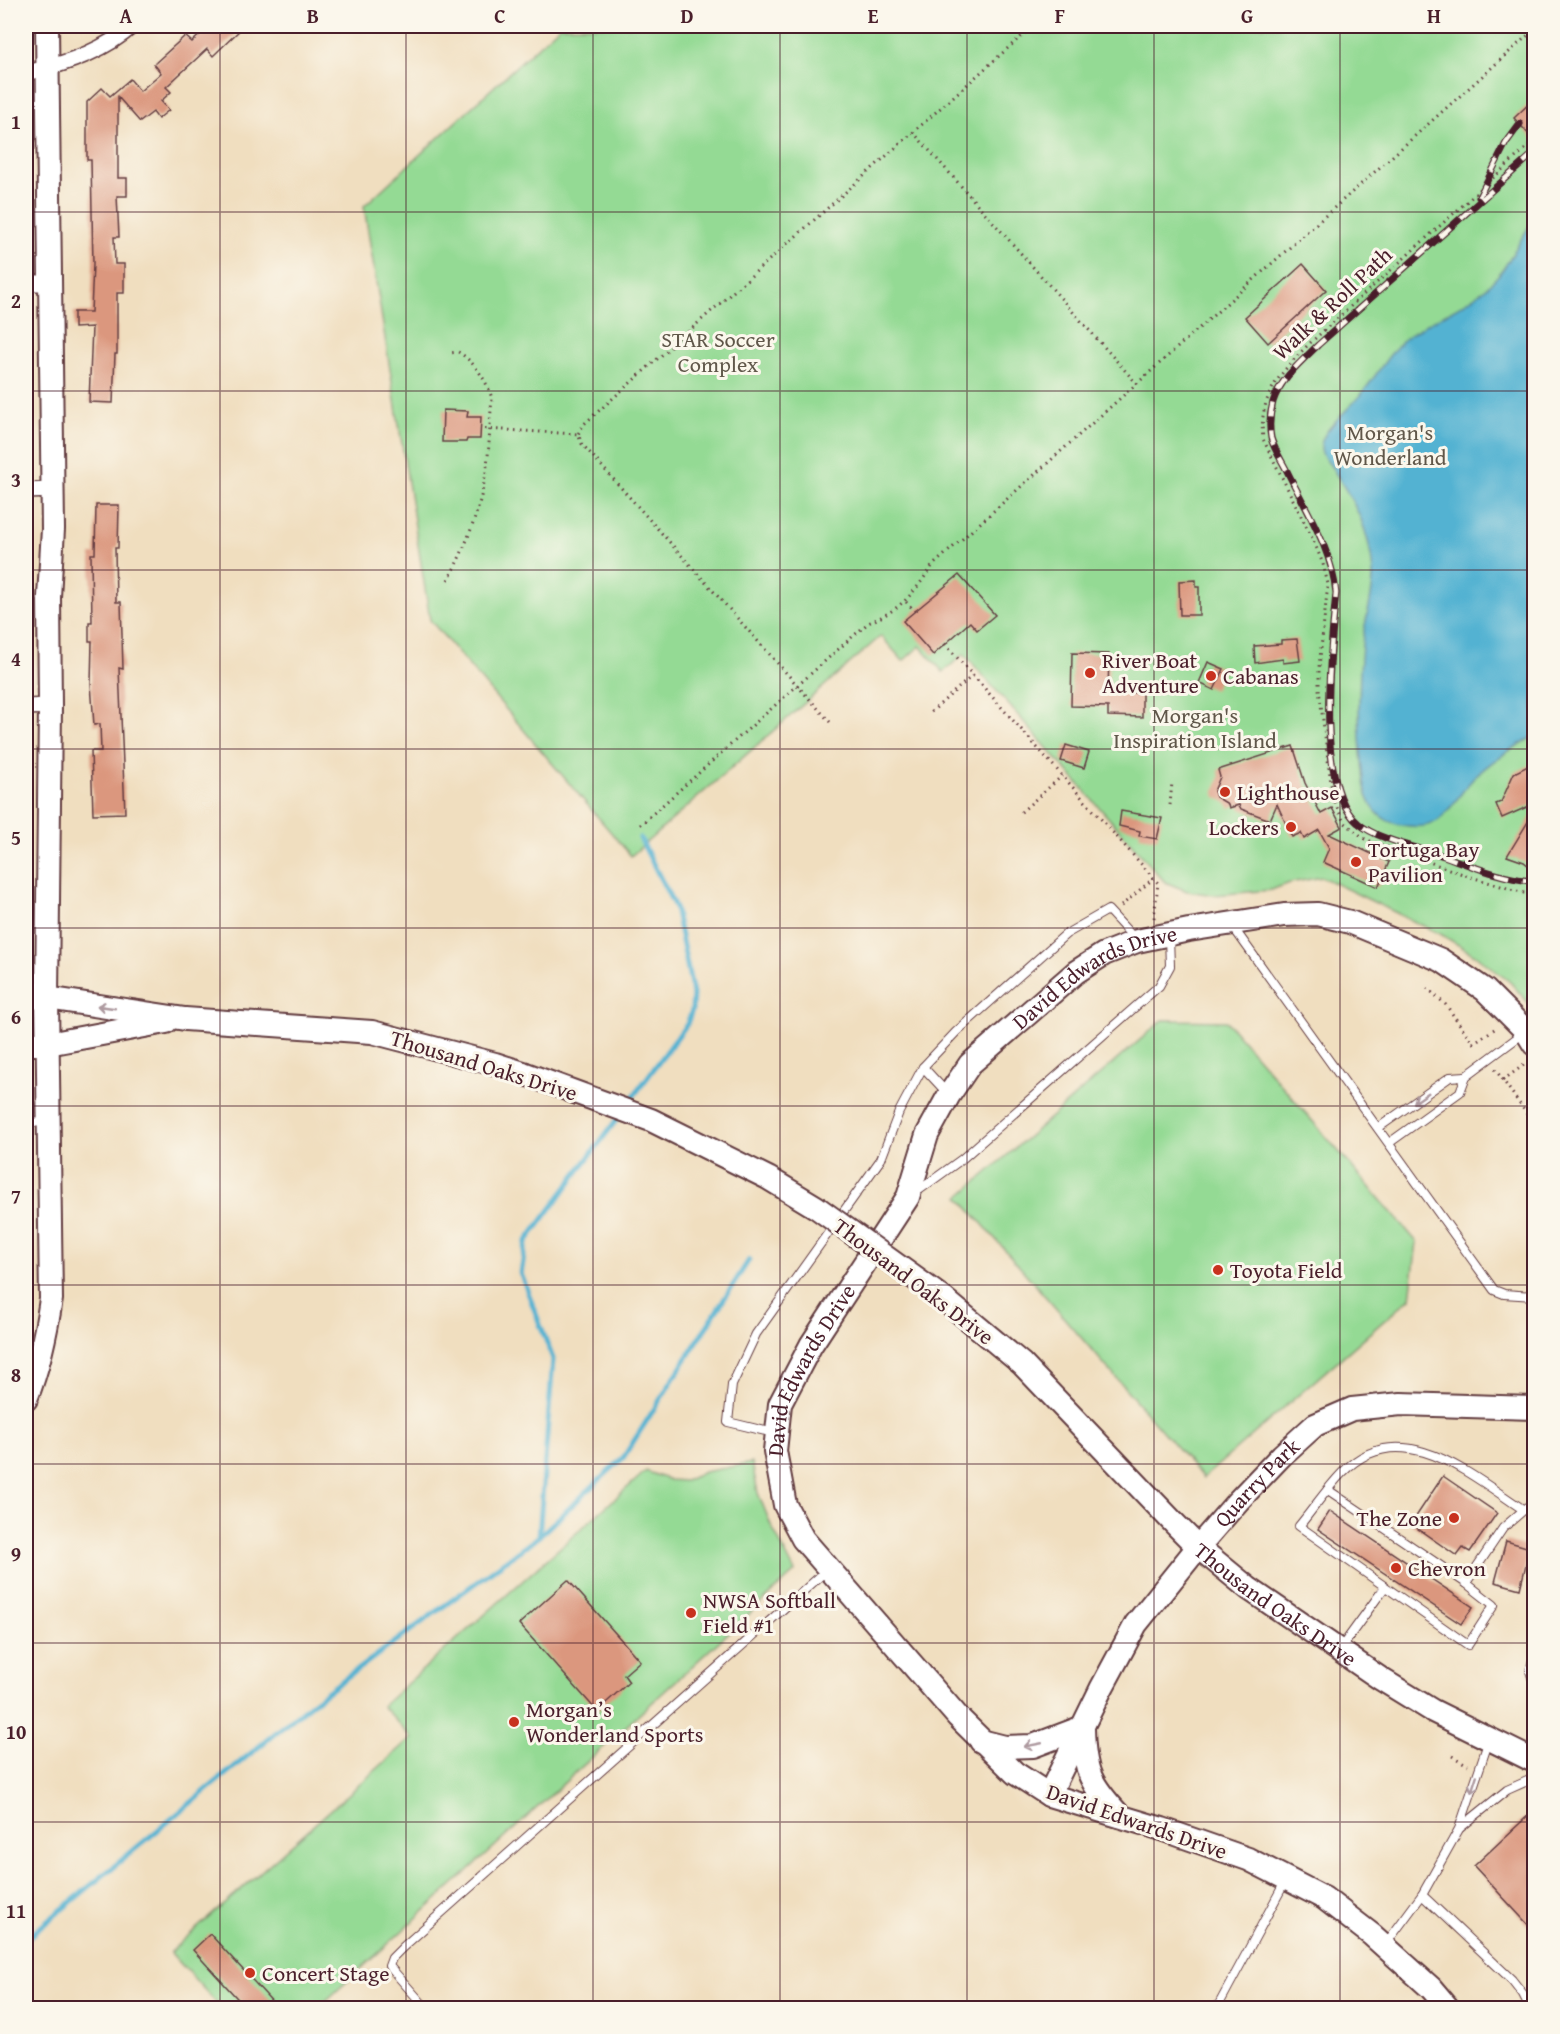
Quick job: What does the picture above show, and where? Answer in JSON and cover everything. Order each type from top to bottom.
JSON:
[{"type":"street","points":[[26,1399],[37,1372],[51,1299],[49,1122],[37,1044],[36,998],[50,706],[49,597],[53,529],[47,26]]},
{"type":"street","points":[[26,73],[85,56],[132,26]]},
{"type":"street","points":[[26,283],[51,283]]},
{"type":"street","points":[[26,491],[53,490]]},
{"type":"street","points":[[26,707],[50,706]]},
{"type":"street","name":"David Edwards Drive","points":[[1448,2008],[1431,1988],[1384,1946],[1324,1898],[1248,1859],[1049,1795],[1015,1773],[981,1741],[803,1539],[785,1505],[776,1451],[777,1433],[780,1404],[811,1344],[908,1197],[927,1135],[949,1095],[970,1064],[1076,972],[1104,954],[1154,938],[1284,915],[1318,914],[1350,922],[1441,960],[1485,990],[1530,1037]]},
{"type":"street","name":"Thousand Oaks Drive","points":[[36,998],[185,1019],[372,1032],[495,1064],[651,1120],[768,1178],[816,1207],[944,1299],[1022,1364],[1126,1475],[1198,1546],[1248,1588],[1381,1679],[1433,1711],[1534,1761]]},
{"type":"street","name":"Thousand Oaks Drive","points":[[37,1044],[185,1019]]},
{"type":"street","name":"Quarry Park","points":[[1049,1795],[1136,1624],[1198,1546],[1282,1455],[1315,1425],[1352,1409],[1401,1404],[1534,1408]]},
{"type":"street","points":[[981,1741],[1005,1748],[1033,1746],[1083,1727],[1084,1756],[1088,1772],[1101,1795],[1121,1817]]},
{"type":"lane","points":[[777,1433],[728,1422],[732,1385],[756,1334],[881,1160],[899,1112],[923,1067],[956,1032],[1066,934],[1108,910],[1111,914],[1154,938],[1170,966],[1159,986],[962,1159],[908,1197]]},
{"type":"lane","points":[[1230,924],[1494,1290],[1504,1294],[1534,1296]]},
{"type":"lane","points":[[1389,1143],[1460,1092],[1467,1076],[1488,1060],[1530,1037]]},
{"type":"lane","points":[[923,1067],[949,1095]]},
{"type":"lane","points":[[1378,1128],[1450,1077],[1467,1076]]},
{"type":"lane","points":[[26,1123],[49,1122]]},
{"type":"lane","points":[[1328,1490],[1466,1583],[1494,1605],[1468,1645],[1299,1526],[1343,1471],[1364,1456],[1394,1447],[1427,1451],[1458,1466],[1524,1510]]},
{"type":"lane","points":[[1466,1583],[1503,1528],[1534,1501]]},
{"type":"lane","points":[[426,2008],[389,1966],[392,1958],[828,1569]]},
{"type":"lane","points":[[1339,1650],[1385,1587]]},
{"type":"lane","points":[[1534,1656],[1530,1671],[1534,1683]]},
{"type":"lane","points":[[1384,1946],[1422,1894],[1459,1829],[1489,1739]]},
{"type":"lane","points":[[1459,1829],[1507,1790],[1534,1778]]},
{"type":"lane","points":[[1217,2008],[1287,1879]]},
{"type":"lane","points":[[1422,1894],[1512,1980],[1530,2008]]},
{"type":"lane","points":[[1523,1994],[1534,1997]]},
{"type":"path","points":[[578,434],[584,424],[1033,26]]},
{"type":"path","points":[[640,825],[868,623],[906,602],[933,565],[1534,30]]},
{"type":"path","points":[[913,132],[1137,384]]},
{"type":"path","name":"Walk & Roll Path","points":[[1534,141],[1291,362],[1278,377],[1264,405],[1262,426],[1263,439],[1315,544],[1328,584],[1319,689],[1333,799],[1338,812],[1344,822],[1365,839],[1478,879],[1534,894]]},
{"type":"path","points":[[448,580],[459,561],[476,515],[484,482],[487,429],[492,399],[488,386],[462,354],[453,351],[450,353]]},
{"type":"path","points":[[487,429],[578,434]]},
{"type":"path","points":[[578,434],[582,444],[830,722]]},
{"type":"path","points":[[906,602],[915,611]]},
{"type":"path","points":[[945,644],[1158,883],[1154,938]]},
{"type":"path","points":[[931,712],[973,675]]},
{"type":"path","points":[[1021,812],[1062,775]]},
{"type":"path","points":[[1170,805],[1172,782]]},
{"type":"path","points":[[1111,914],[1154,878]]},
{"type":"path","points":[[1427,988],[1446,1005],[1473,1043],[1496,1028]]},
{"type":"path","points":[[1488,1060],[1534,1124]]},
{"type":"path","points":[[1503,1080],[1524,1065]]},
{"type":"path","points":[[1452,1756],[1466,1764]]},
{"type":"green space","name":"STAR Soccer Complex","points":[[560,26],[1534,26],[1534,1009],[1510,982],[1475,955],[1442,935],[1322,877],[1290,883],[1271,890],[1214,895],[1187,891],[1165,882],[964,654],[943,672],[920,646],[903,661],[881,636],[631,856],[430,620],[364,206]]},
{"type":"green space","name":"Toyota Field","points":[[1163,1020],[1226,1021],[1417,1242],[1410,1298],[1203,1478],[959,1197]]},
{"type":"green space","name":"Morgan’s Wonderland Sports","points":[[752,1463],[758,1493],[795,1572],[318,2008],[221,2008],[170,1952],[412,1738],[382,1706],[646,1471],[669,1480],[685,1481],[704,1472]]},
{"type":"water","points":[[1534,220],[1534,736],[1501,756],[1479,773],[1437,821],[1422,826],[1397,824],[1381,816],[1370,802],[1365,787],[1361,756],[1359,708],[1361,661],[1373,582],[1369,544],[1355,506],[1322,453],[1322,441],[1332,425],[1363,392],[1388,357],[1403,341],[1472,298],[1498,276]]},
{"type":"building","points":[[209,26],[244,26],[213,56],[207,49],[166,87],[171,92],[161,101],[169,110],[158,119],[153,112],[140,122],[118,97],[118,178],[127,178],[127,196],[117,196],[119,237],[114,237],[115,264],[124,264],[124,293],[117,293],[117,354],[115,354],[113,403],[89,402],[92,327],[74,328],[74,312],[91,312],[93,264],[91,160],[87,160],[87,102],[102,88],[110,96],[130,79],[140,91],[161,73],[154,64],[185,36],[192,42]]},
{"type":"building","points":[[1534,99],[1534,140],[1514,118]]},
{"type":"building","points":[[1303,264],[1326,290],[1268,343],[1245,317]]},
{"type":"building","points":[[443,410],[468,411],[467,417],[481,417],[480,439],[467,439],[466,442],[442,442]]},
{"type":"building","points":[[96,505],[119,505],[118,548],[115,548],[116,602],[121,602],[123,669],[119,668],[125,813],[93,814],[91,751],[101,751],[100,724],[94,725],[91,684],[92,641],[89,641],[89,622],[92,622],[91,554],[95,554]]},
{"type":"building","points":[[959,575],[995,615],[977,630],[970,622],[933,655],[903,621]]},
{"type":"building","points":[[1196,580],[1196,587],[1199,587],[1199,615],[1180,615],[1179,581]]},
{"type":"building","points":[[1297,639],[1300,661],[1283,663],[1283,659],[1255,663],[1254,646],[1281,644],[1281,640]]},
{"type":"building","name":"River Boat Adventure","points":[[1072,653],[1109,654],[1108,692],[1142,693],[1142,717],[1108,716],[1108,707],[1071,706]]},
{"type":"building","name":"Cabanas","points":[[1208,662],[1224,669],[1214,690],[1199,683]]},
{"type":"building","points":[[1066,745],[1089,752],[1084,768],[1061,761]]},
{"type":"building","points":[[1293,746],[1305,783],[1321,814],[1332,808],[1342,827],[1329,834],[1389,862],[1378,887],[1323,862],[1329,848],[1319,830],[1304,839],[1301,833],[1292,837],[1277,804],[1270,820],[1241,809],[1239,805],[1229,808],[1228,804],[1216,797],[1214,791],[1220,777],[1218,770]]},
{"type":"building","points":[[1534,763],[1534,804],[1502,818],[1496,804],[1501,802],[1514,773]]},
{"type":"building","points":[[1121,811],[1162,818],[1157,839],[1139,836],[1140,831],[1119,826]]},
{"type":"building","points":[[1534,812],[1534,870],[1524,862],[1507,856]]},
{"type":"building","name":"The Zone","points":[[1443,1476],[1497,1513],[1470,1552],[1463,1548],[1457,1556],[1411,1524]]},
{"type":"building","name":"Chevron","points":[[1330,1511],[1473,1607],[1461,1624],[1318,1529]]},
{"type":"building","points":[[1506,1541],[1530,1548],[1520,1589],[1495,1582]]},
{"type":"building","points":[[568,1580],[640,1661],[624,1675],[629,1682],[597,1711],[519,1624]]},
{"type":"building","points":[[1534,1810],[1534,1931],[1474,1866]]},
{"type":"building","points":[[210,1934],[278,2008],[246,2008],[193,1950]]},
{"type":"waterway","points":[[627,1105],[687,1024],[692,1010],[693,994],[675,907],[640,838]]},
{"type":"waterway","points":[[539,1536],[553,1359],[521,1274],[526,1242],[620,1115]]},
{"type":"waterway","points":[[26,1939],[313,1702],[538,1537],[623,1458],[749,1260]]},
{"type":"railway","points":[[1479,197],[1506,143],[1520,124]]},
{"type":"railway","points":[[1534,153],[1299,364],[1276,394],[1270,425],[1274,446],[1324,545],[1334,577],[1336,593],[1329,680],[1330,748],[1335,779],[1344,805],[1358,823],[1375,834],[1498,875],[1534,881]]},
{"type":"place","name":"River Boat Adventure","points":[[1090,673]]},
{"type":"place","name":"Cabanas","points":[[1211,676]]},
{"type":"place","name":"Lighthouse","points":[[1225,792]]},
{"type":"place","name":"Lockers","points":[[1291,827]]},
{"type":"place","name":"Tortuga Bay Pavilion","points":[[1356,862]]},
{"type":"place","name":"Toyota Field","points":[[1218,1270]]},
{"type":"place","name":"The Zone","points":[[1454,1518]]},
{"type":"place","name":"Chevron","points":[[1396,1568]]},
{"type":"place","name":"NWSA Softball Field #1","points":[[691,1613]]},
{"type":"place","name":"Morgan’s Wonderland Sports","points":[[514,1722]]},
{"type":"place","name":"Concert Stage","points":[[250,1973]]},
{"type":"park label","name":"Morgan's Wonderland","points":[[1390,444]]},
{"type":"park label","name":"Morgan's Inspiration Island","points":[[1195,728]]}]
